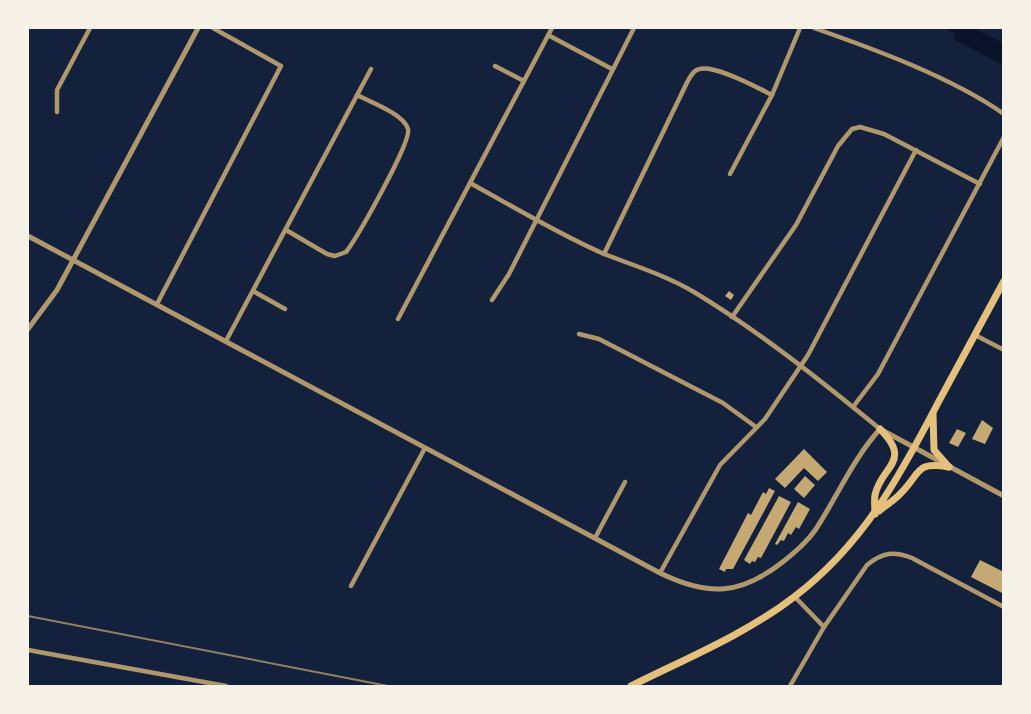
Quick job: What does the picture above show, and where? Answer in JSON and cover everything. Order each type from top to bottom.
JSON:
[{"type":"main road","points":[[875,515],[933,414],[1004,281]]},
{"type":"main road","points":[[933,414],[934,450],[949,467]]},
{"type":"main road","points":[[875,515],[876,494],[890,468],[894,452],[889,440],[880,429]]},
{"type":"main road","points":[[631,686],[750,625],[795,597],[834,563],[875,515],[902,492],[921,468],[931,464],[949,467]]},
{"type":"street","points":[[57,112],[57,90],[90,28]]},
{"type":"street","points":[[28,329],[51,300],[74,260],[198,28]]},
{"type":"street","points":[[157,304],[281,66],[213,28]]},
{"type":"street","points":[[398,319],[552,28]]},
{"type":"street","points":[[492,300],[509,274],[634,28]]},
{"type":"street","points":[[730,174],[772,95],[800,28]]},
{"type":"street","points":[[814,28],[871,48],[954,86],[1004,114]]},
{"type":"street","points":[[548,35],[612,69]]},
{"type":"street","points":[[495,66],[524,81]]},
{"type":"street","points":[[604,254],[681,95],[696,70],[704,67],[739,79],[772,95]]},
{"type":"street","points":[[226,341],[371,70]]},
{"type":"street","points":[[286,230],[327,254],[335,256],[346,252],[388,178],[409,138],[408,130],[405,122],[398,117],[357,95]]},
{"type":"street","points":[[732,317],[796,225],[842,139],[852,129],[860,127],[872,129],[980,184]]},
{"type":"street","points":[[853,407],[878,374],[1004,137]]},
{"type":"street","points":[[660,573],[711,478],[720,465],[765,419],[801,365],[916,150]]},
{"type":"street","points":[[470,183],[604,254],[662,274],[732,317],[801,365],[880,429],[1004,496]]},
{"type":"street","points":[[28,236],[660,573],[688,585],[712,590],[740,587],[764,575],[797,550],[810,537],[858,455],[880,429]]},
{"type":"street","points":[[253,291],[285,309]]},
{"type":"street","points":[[579,334],[589,334],[714,399],[756,427]]},
{"type":"street","points":[[975,335],[1004,350]]},
{"type":"street","points":[[351,586],[425,448]]},
{"type":"street","points":[[595,538],[624,482]]},
{"type":"street","points":[[790,686],[824,627],[867,565],[876,557],[898,552],[1004,607]]},
{"type":"street","points":[[795,597],[824,627]]},
{"type":"street","points":[[28,650],[226,686]]},
{"type":"water","points":[[958,28],[974,28],[1003,43],[1003,65],[953,39]]},
{"type":"building","points":[[729,291],[734,295],[731,300],[725,296]]},
{"type":"building","points":[[982,420],[993,428],[985,444],[972,439]]},
{"type":"building","points":[[957,429],[966,433],[958,447],[949,443]]},
{"type":"building","points":[[804,449],[827,472],[818,481],[804,468],[785,488],[775,479]]},
{"type":"building","points":[[805,476],[815,485],[804,498],[794,489]]},
{"type":"building","points":[[769,488],[775,491],[733,569],[726,569],[725,572],[719,569],[748,513],[751,515],[763,492],[766,494]]},
{"type":"building","points":[[779,496],[791,502],[761,558],[758,557],[755,562],[752,561],[750,564],[744,560]]},
{"type":"building","points":[[798,502],[810,509],[799,529],[796,527],[791,535],[788,533],[784,541],[781,540],[777,545],[775,544]]},
{"type":"building","points":[[980,560],[1004,572],[1004,594],[971,577]]},
{"type":"waterway","points":[[952,28],[966,35]]},
{"type":"railway","points":[[28,616],[388,686]]}]
